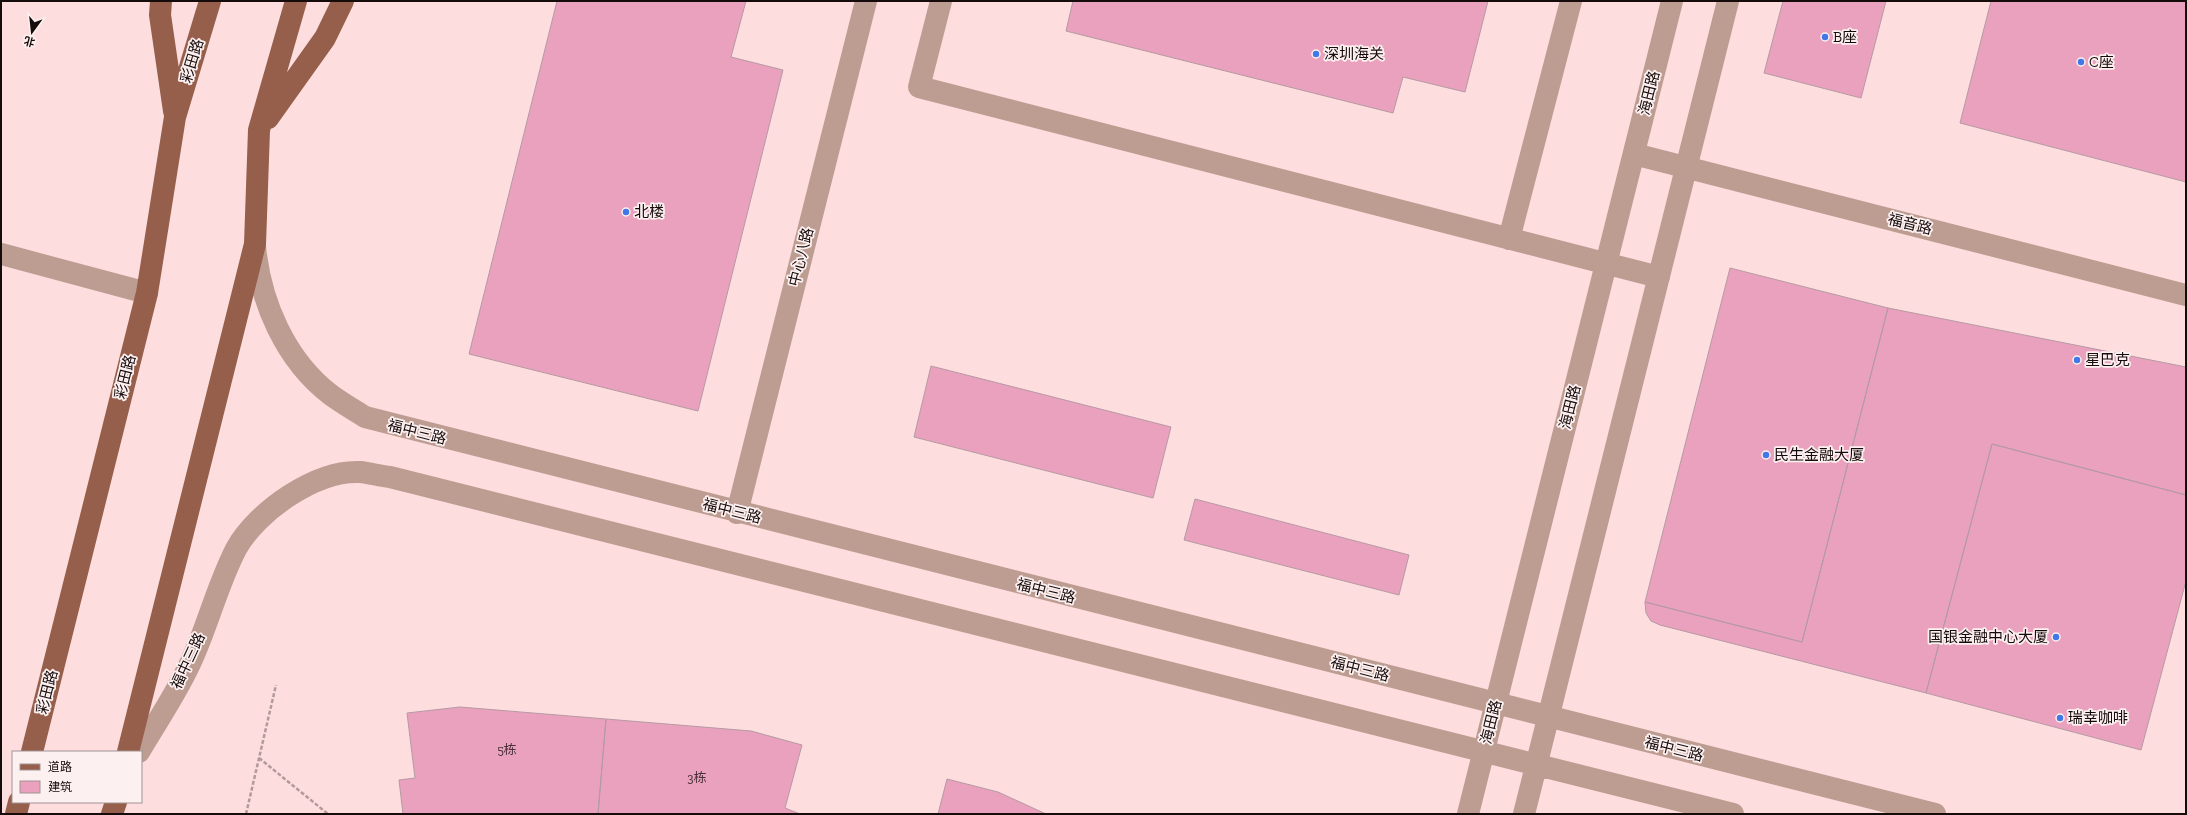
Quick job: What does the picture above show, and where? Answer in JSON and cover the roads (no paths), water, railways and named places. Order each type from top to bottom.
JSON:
[{"type":"main road","points":[[161,1],[160,15],[175,117]]},
{"type":"main road","name":"彩田路","points":[[32,751],[147,293],[175,117],[210,1]]},
{"type":"main road","points":[[128,751],[255,244],[259,130],[296,1]]},
{"type":"main road","points":[[259,130],[325,38],[343,1]]},
{"type":"main road","points":[[16,814],[19,803]]},
{"type":"main road","points":[[112,814],[116,803]]},
{"type":"street","name":"中心八路","points":[[737,513],[866,1]]},
{"type":"street","points":[[941,1],[919,87],[1659,277]]},
{"type":"street","points":[[1509,239],[1571,1]]},
{"type":"street","name":"海田路","points":[[1468,814],[1672,1]]},
{"type":"street","points":[[1524,814],[1728,1]]},
{"type":"street","name":"福音路","points":[[1634,154],[2186,295]]},
{"type":"street","name":"福中三路","points":[[255,244],[257,268],[264,293],[273,318],[284,339],[312,377],[331,395],[365,417],[383,424],[1935,814]]},
{"type":"street","points":[[1,254],[147,293]]},
{"type":"street","name":"福中三路","points":[[140,751],[193,657],[223,576],[237,549],[251,527],[276,506],[302,488],[329,477],[359,472],[398,479],[1733,814]]},
{"type":"place","name":"B座","points":[[1825,37]]},
{"type":"place","name":"深圳海关","points":[[1316,54]]},
{"type":"place","name":"C座","points":[[2081,62]]},
{"type":"place","name":"北楼","points":[[626,212]]},
{"type":"place","name":"星巴克","points":[[2077,360]]},
{"type":"place","name":"民生金融大厦","points":[[1766,455]]},
{"type":"place","name":"国银金融中心大厦","points":[[2056,637]]},
{"type":"place","name":"瑞幸咖啡","points":[[2060,718]]}]
